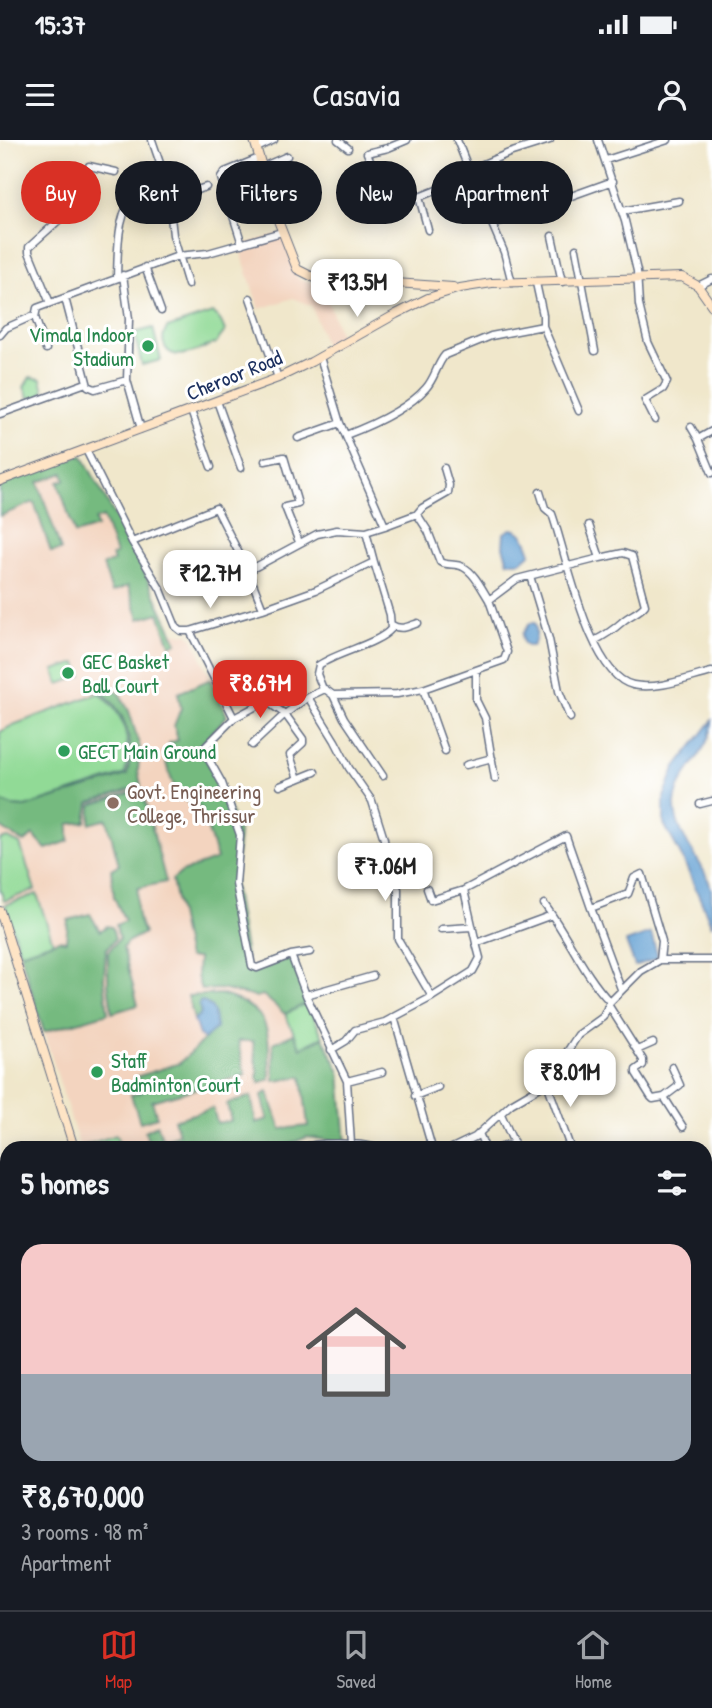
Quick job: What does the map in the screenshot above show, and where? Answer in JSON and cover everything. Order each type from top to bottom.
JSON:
[{"type":"main road","points":[[255,144],[260,161]]},
{"type":"main road","points":[[279,224],[298,270],[321,281],[367,281],[460,288]]},
{"type":"main road","name":"Cheroor Road","points":[[0,481],[278,378],[407,309],[436,295],[460,288],[512,283],[682,277],[698,286]]},
{"type":"main road","points":[[698,286],[712,306]]},
{"type":"main road","points":[[0,911],[72,1141]]},
{"type":"street","points":[[152,140],[159,161]]},
{"type":"street","points":[[255,144],[274,140]]},
{"type":"street","points":[[338,140],[348,148]]},
{"type":"street","points":[[371,161],[367,153],[407,140]]},
{"type":"street","points":[[457,140],[465,161]]},
{"type":"street","points":[[493,161],[550,140]]},
{"type":"street","points":[[598,140],[622,211],[648,342],[667,382],[663,389],[645,400],[655,421]]},
{"type":"street","points":[[606,160],[668,140]]},
{"type":"street","points":[[276,161],[287,156]]},
{"type":"street","points":[[242,244],[221,178],[225,172],[259,158]]},
{"type":"street","points":[[50,303],[29,247],[78,203],[89,166],[115,172]]},
{"type":"street","points":[[573,195],[613,181]]},
{"type":"street","points":[[202,188],[206,187]]},
{"type":"street","points":[[428,230],[418,197],[431,191]]},
{"type":"street","points":[[622,211],[680,201]]},
{"type":"street","points":[[122,224],[120,276],[129,320],[127,380],[141,429]]},
{"type":"street","points":[[172,224],[178,256],[188,285]]},
{"type":"street","points":[[493,224],[510,269],[512,283]]},
{"type":"street","points":[[0,335],[6,328],[34,315],[37,308],[120,276],[178,256],[208,253],[282,232]]},
{"type":"street","points":[[552,236],[562,282]]},
{"type":"street","points":[[576,249],[595,351]]},
{"type":"street","points":[[145,267],[161,311]]},
{"type":"street","points":[[698,286],[712,279]]},
{"type":"street","points":[[536,282],[543,326],[579,411]]},
{"type":"street","points":[[65,298],[86,383],[92,390],[127,380]]},
{"type":"street","points":[[250,298],[278,378]]},
{"type":"street","points":[[34,315],[46,349]]},
{"type":"street","points":[[346,435],[379,421],[421,393],[428,387],[445,355],[479,340],[543,326]]},
{"type":"street","points":[[320,357],[340,423],[385,526]]},
{"type":"street","points":[[0,414],[86,383]]},
{"type":"street","points":[[217,401],[240,468]]},
{"type":"street","points":[[191,411],[211,467]]},
{"type":"street","points":[[298,438],[340,423]]},
{"type":"street","points":[[691,427],[712,473]]},
{"type":"street","points":[[698,439],[711,434]]},
{"type":"street","points":[[86,450],[132,542],[161,590],[176,627],[181,631],[190,631],[263,609],[316,590],[374,562]]},
{"type":"street","points":[[265,461],[284,457],[298,504],[285,507],[299,542]]},
{"type":"street","points":[[248,570],[317,534],[337,530],[366,532],[417,514],[422,508],[449,493],[444,468]]},
{"type":"street","points":[[540,492],[545,508],[552,514],[598,653],[614,675],[631,685],[661,685],[712,672]]},
{"type":"street","points":[[132,542],[216,508],[248,570],[263,609]]},
{"type":"street","points":[[333,695],[397,694],[423,689],[507,657],[489,600],[461,565],[440,562],[428,531],[417,514]]},
{"type":"street","points":[[589,525],[600,558]]},
{"type":"street","points":[[366,532],[392,625],[404,628],[418,623]]},
{"type":"street","points":[[489,600],[507,584],[530,576],[623,553],[632,556],[645,605],[618,628],[594,641]]},
{"type":"street","points":[[530,576],[549,639],[559,691],[570,719]]},
{"type":"street","points":[[323,689],[317,674],[319,665],[342,652],[387,634],[392,625]]},
{"type":"street","points":[[190,631],[234,718]]},
{"type":"street","points":[[476,671],[476,699],[485,718],[495,779]]},
{"type":"street","points":[[252,745],[308,697],[323,689],[329,690],[344,718],[383,776]]},
{"type":"street","points":[[423,689],[445,751]]},
{"type":"street","points":[[308,697],[349,768],[372,801],[384,839],[387,874],[398,890],[398,939],[432,997]]},
{"type":"street","points":[[298,779],[290,755],[303,743],[303,739],[285,714],[266,701],[234,718],[203,749],[222,783],[240,835],[236,884],[252,966],[257,968],[279,958],[310,952]]},
{"type":"street","points":[[466,765],[492,758]]},
{"type":"street","points":[[279,786],[315,772]]},
{"type":"street","points":[[699,804],[712,801]]},
{"type":"street","points":[[427,889],[431,900],[464,890],[566,836],[621,989]]},
{"type":"street","points":[[376,878],[387,874]]},
{"type":"street","points":[[591,908],[628,894],[634,878],[642,874],[662,941],[660,960]]},
{"type":"street","points":[[331,1051],[346,1041],[355,1030],[385,1023],[432,997],[478,965],[480,958],[464,890]]},
{"type":"street","points":[[544,904],[637,1050],[643,1063],[636,1073],[653,1100],[664,1097],[680,1086],[672,1068]]},
{"type":"street","points":[[476,943],[552,915]]},
{"type":"street","points":[[441,929],[471,927]]},
{"type":"street","points":[[291,956],[331,1051],[347,1081],[351,1141]]},
{"type":"street","points":[[465,1141],[480,1133],[524,1095],[547,1083],[579,1035],[603,1017],[621,989],[641,971],[660,960],[708,960]]},
{"type":"street","points":[[306,995],[373,976]]},
{"type":"street","points":[[394,1017],[430,1141]]},
{"type":"street","points":[[637,1050],[653,1043]]},
{"type":"street","points":[[347,1081],[382,1072]]},
{"type":"street","points":[[547,1083],[568,1141]]},
{"type":"street","points":[[415,1096],[438,1087]]},
{"type":"street","points":[[664,1097],[683,1127]]},
{"type":"street","points":[[501,1114],[512,1141]]},
{"type":"street","points":[[480,1133],[483,1141]]},
{"type":"shaded area","points":[[281,233],[298,279],[323,285],[342,342],[326,349],[312,306],[293,298],[259,309],[239,246]]},
{"type":"shaded area","name":"Govt. Engineering College, Thrissur","points":[[82,455],[119,529],[149,579],[172,632],[187,634],[193,638],[227,716],[199,747],[221,787],[248,969],[253,973],[287,958],[340,1072],[346,1141],[307,1137],[297,1141],[78,1141],[0,889],[0,485]]},
{"type":"green space","points":[[212,313],[219,318],[225,331],[216,343],[187,354],[173,354],[168,350],[163,340],[167,328]]},
{"type":"green space","name":"Vimala Indoor Stadium","points":[[153,328],[161,360],[142,365],[134,333]]},
{"type":"green space","points":[[30,377],[41,379],[44,391],[38,398],[28,397],[24,387]]},
{"type":"green space","points":[[82,455],[140,563],[177,643],[170,645],[159,613],[139,619],[128,586],[112,592],[103,565],[114,561],[112,556],[116,554],[103,517],[95,520],[97,527],[75,534],[58,482],[65,480],[63,473],[38,482],[61,550],[51,552],[34,502],[0,516],[0,485]]},
{"type":"green space","name":"GEC Basket Ball Court","points":[[77,663],[82,676],[59,684],[54,670]]},
{"type":"green space","points":[[211,679],[227,716],[199,747],[221,787],[239,834],[234,885],[248,969],[253,973],[287,958],[291,959],[307,1003],[285,1014],[263,995],[256,997],[220,989],[201,990],[197,976],[198,958],[188,958],[172,880],[182,872],[217,859],[201,808],[184,799],[174,787],[163,753],[171,749],[169,743],[178,740],[174,726],[181,708],[178,693]]},
{"type":"green space","points":[[102,680],[119,693],[129,711],[140,747],[138,771],[141,786],[89,803],[86,822],[69,824],[69,841],[46,849],[33,835],[25,842],[22,841],[0,827],[0,801],[25,807],[127,775],[130,750],[127,728],[109,699],[99,690],[94,691],[92,683]]},
{"type":"green space","name":"GECT Main Ground","points":[[99,693],[116,710],[125,729],[125,774],[25,807],[0,801],[0,732]]},
{"type":"green space","points":[[142,789],[166,882],[138,888],[137,911],[144,933],[127,942],[123,948],[138,1005],[112,1013],[108,952],[119,939],[116,925],[125,921],[114,897],[111,869],[119,865],[107,819],[90,824],[91,805]]},
{"type":"green space","points":[[8,838],[20,844],[35,890],[4,901],[0,889],[0,840]]},
{"type":"green space","points":[[37,894],[53,942],[20,953],[5,905]]},
{"type":"green space","points":[[90,914],[100,931],[107,926],[112,927],[115,939],[106,950],[104,979],[108,1013],[44,1032],[20,953],[59,940],[66,941],[68,920]]},
{"type":"green space","points":[[220,994],[238,1000],[259,1015],[268,1034],[270,1079],[259,1083],[253,1041],[238,1041],[245,1075],[152,1101],[157,1117],[140,1122],[131,1095],[142,1092],[136,1077],[180,1063],[216,1028],[199,1005],[202,1013],[194,1020],[188,996]]},
{"type":"green space","points":[[307,1003],[323,1037],[301,1048],[285,1014]]},
{"type":"green space","points":[[294,1034],[301,1048],[323,1037],[340,1072],[346,1141],[307,1137],[297,1141],[148,1141],[145,1131],[157,1125],[163,1140],[179,1134],[174,1120],[213,1108],[217,1123],[231,1121],[227,1104],[251,1096],[256,1123],[268,1119],[262,1095],[268,1092],[281,1129],[308,1126],[302,1077],[274,1081],[273,1043]]},
{"type":"green space","points":[[116,1135],[118,1141],[98,1141]]},
{"type":"water","points":[[511,529],[522,534],[531,553],[521,562],[508,562],[503,547],[504,533]]},
{"type":"water","points":[[530,623],[535,623],[536,635],[532,646],[527,646],[523,642],[522,634]]},
{"type":"water","points":[[712,721],[706,743],[682,782],[675,804],[679,826],[711,888],[712,926],[682,857],[664,824],[664,797],[675,768]]},
{"type":"water","points":[[651,933],[658,958],[635,966],[626,942]]},
{"type":"water","points":[[200,1001],[211,1008],[216,1028],[204,1039],[199,1035],[194,1020],[201,1013]]},
{"type":"place","name":"Vimala Indoor Stadium","points":[[148,346]]},
{"type":"place","name":"GEC Basket Ball Court","points":[[68,673]]},
{"type":"place","name":"GECT Main Ground","points":[[64,751]]},
{"type":"place","name":"Govt. Engineering College, Thrissur","points":[[113,803]]},
{"type":"place","name":"Staff Badminton Court","points":[[97,1072]]}]
